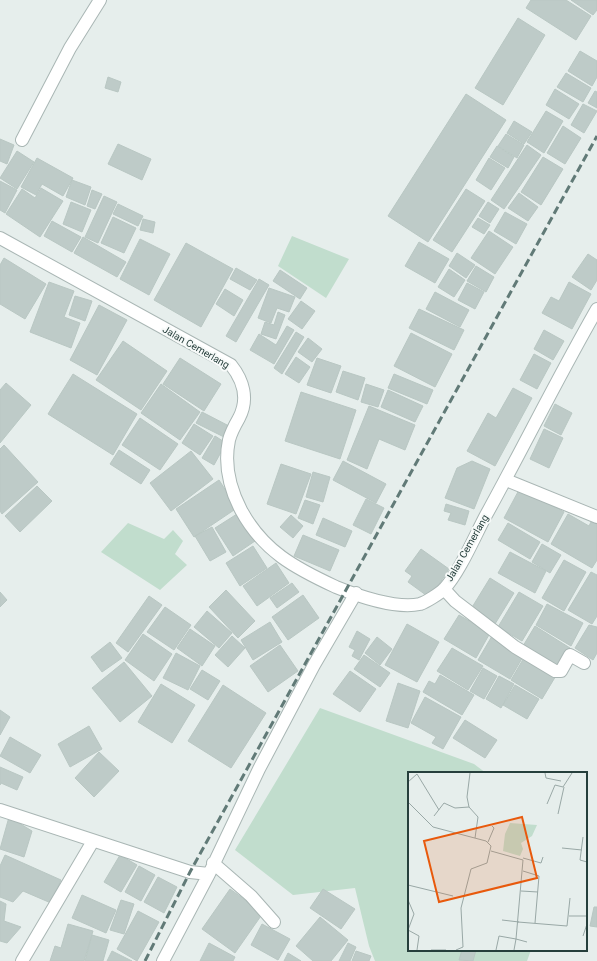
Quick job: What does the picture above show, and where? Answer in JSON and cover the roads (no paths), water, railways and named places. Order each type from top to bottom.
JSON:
[{"type":"street","points":[[22,140],[70,48],[100,0]]},
{"type":"street","name":"Jalan Cemerlang","points":[[0,238],[231,365],[239,375],[244,391],[244,405],[233,428],[227,457],[232,490],[251,526],[273,551],[293,566],[346,591],[399,605],[421,603],[444,589],[506,480],[597,308]]},
{"type":"street","points":[[506,480],[597,517]]},
{"type":"street","points":[[444,589],[455,601],[509,643],[555,671],[561,671],[570,655],[584,663]]},
{"type":"street","points":[[163,961],[310,672],[356,593]]},
{"type":"street","points":[[0,810],[190,872],[211,869],[251,896],[274,922]]},
{"type":"street","points":[[22,961],[93,841]]},
{"type":"railway","points":[[145,961],[190,872],[597,136]]}]
